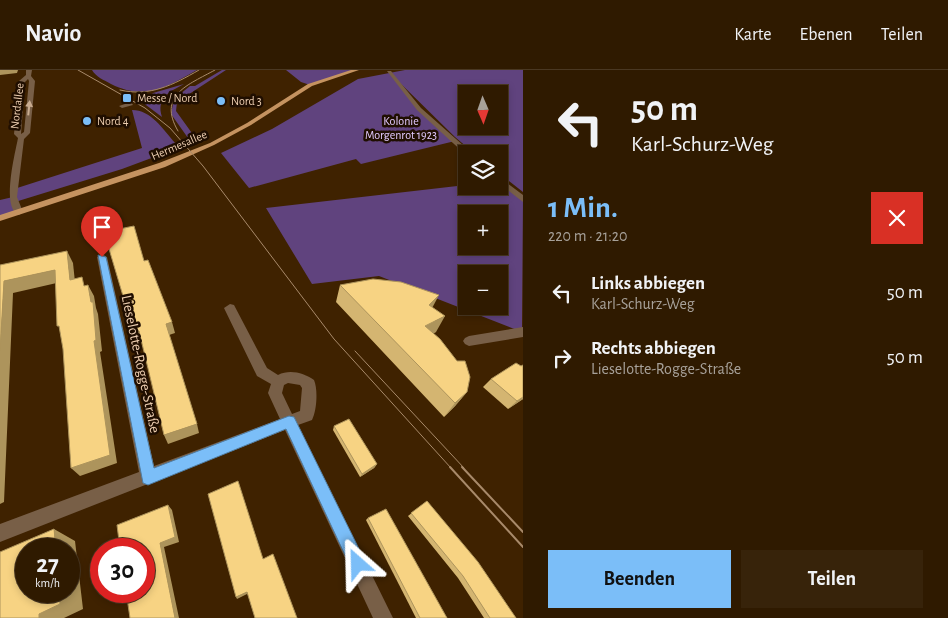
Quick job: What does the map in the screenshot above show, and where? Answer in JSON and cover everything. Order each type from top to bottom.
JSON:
[{"type":"main road","name":"Hermesallee","points":[[0,218],[162,165],[212,144],[249,124],[310,85],[356,70]]},
{"type":"street","points":[[396,71],[387,75],[395,79],[419,110],[460,145]]},
{"type":"street","name":"Nordallee","points":[[19,212],[13,197],[21,138],[27,133],[32,81],[28,73],[22,81],[17,134],[21,138]]},
{"type":"street","points":[[122,106],[131,104]]},
{"type":"street","points":[[508,187],[523,200]]},
{"type":"street","name":"Lieselotte-Rogge-Straße","points":[[102,257],[148,477]]},
{"type":"street","points":[[230,308],[262,372],[278,382]]},
{"type":"street","points":[[469,341],[523,332]]},
{"type":"street","points":[[0,534],[148,477],[289,422],[307,415],[309,384],[297,377],[287,377],[278,382],[275,393],[289,422],[383,618]]},
{"type":"green space","points":[[92,70],[197,70],[176,82],[145,92],[123,89],[100,78]]},
{"type":"green space","points":[[222,70],[226,70],[177,102],[176,111],[194,136],[188,138],[171,114],[174,99],[190,86],[195,86]]},
{"type":"green space","points":[[286,70],[356,70],[310,85],[301,82]]},
{"type":"green space","name":"Kolonie Morgenrot 1923","points":[[405,70],[523,70],[523,192],[508,180],[508,145],[464,145],[399,82],[419,109],[455,141],[361,164],[356,159],[249,188],[221,153],[272,129],[358,79]]},
{"type":"green space","points":[[184,84],[169,93],[162,100],[162,117],[142,102],[148,100],[153,93]]},
{"type":"green space","points":[[132,110],[145,113],[156,121],[175,143],[173,150],[122,169],[15,202],[19,212],[0,218],[0,200],[13,197],[14,189],[142,148]]},
{"type":"green space","points":[[458,186],[458,195],[508,195],[508,186],[523,199],[522,332],[479,315],[508,315],[508,265],[458,265],[458,307],[379,276],[312,284],[266,208]]},
{"type":"building","points":[[134,226],[144,261],[148,260],[172,322],[166,324],[197,424],[164,435],[139,331],[134,333],[104,232]]},
{"type":"building","points":[[67,251],[70,280],[82,277],[84,286],[88,285],[91,302],[93,302],[96,340],[94,341],[110,455],[71,468],[63,349],[59,326],[57,326],[55,270],[4,281],[0,351],[0,265]]},
{"type":"building","points":[[373,279],[401,282],[439,295],[429,305],[445,316],[425,326],[440,339],[457,361],[465,361],[470,377],[467,392],[455,403],[340,285]]},
{"type":"building","points":[[516,363],[521,366],[523,365],[523,397],[517,401],[491,379]]},
{"type":"building","points":[[349,419],[377,464],[362,474],[334,426]]},
{"type":"building","points":[[238,481],[263,559],[273,554],[297,618],[255,618],[247,592],[236,597],[208,494]]},
{"type":"building","points":[[427,501],[478,562],[516,618],[490,618],[463,576],[411,513]]},
{"type":"building","points":[[168,505],[175,537],[160,543],[175,618],[130,618],[128,603],[155,603],[155,538],[119,538],[117,525]]},
{"type":"building","points":[[386,509],[447,618],[420,618],[368,518]]},
{"type":"building","points":[[54,529],[55,538],[33,538]]},
{"type":"building","points":[[15,546],[15,603],[60,604],[39,614],[39,618],[0,618],[0,552]]},
{"type":"tram line","points":[[78,70],[145,108],[170,128],[203,166],[334,339],[451,468]]},
{"type":"tram line","points":[[120,90],[131,92],[151,91],[170,85],[199,70]]},
{"type":"tram line","points":[[178,131],[172,119],[171,108],[173,100],[186,86],[215,70]]},
{"type":"tram line","points":[[355,351],[464,468]]},
{"type":"tram line","points":[[450,467],[523,547]]},
{"type":"tram line","points":[[462,467],[523,532]]},
{"type":"place","name":"Messe / Nord","points":[[127,98]]},
{"type":"place","name":"Nord 3","points":[[221,101]]},
{"type":"place","name":"Nord 4","points":[[87,121]]},
{"type":"route","points":[[102,257],[148,477],[289,422],[358,564]]}]
